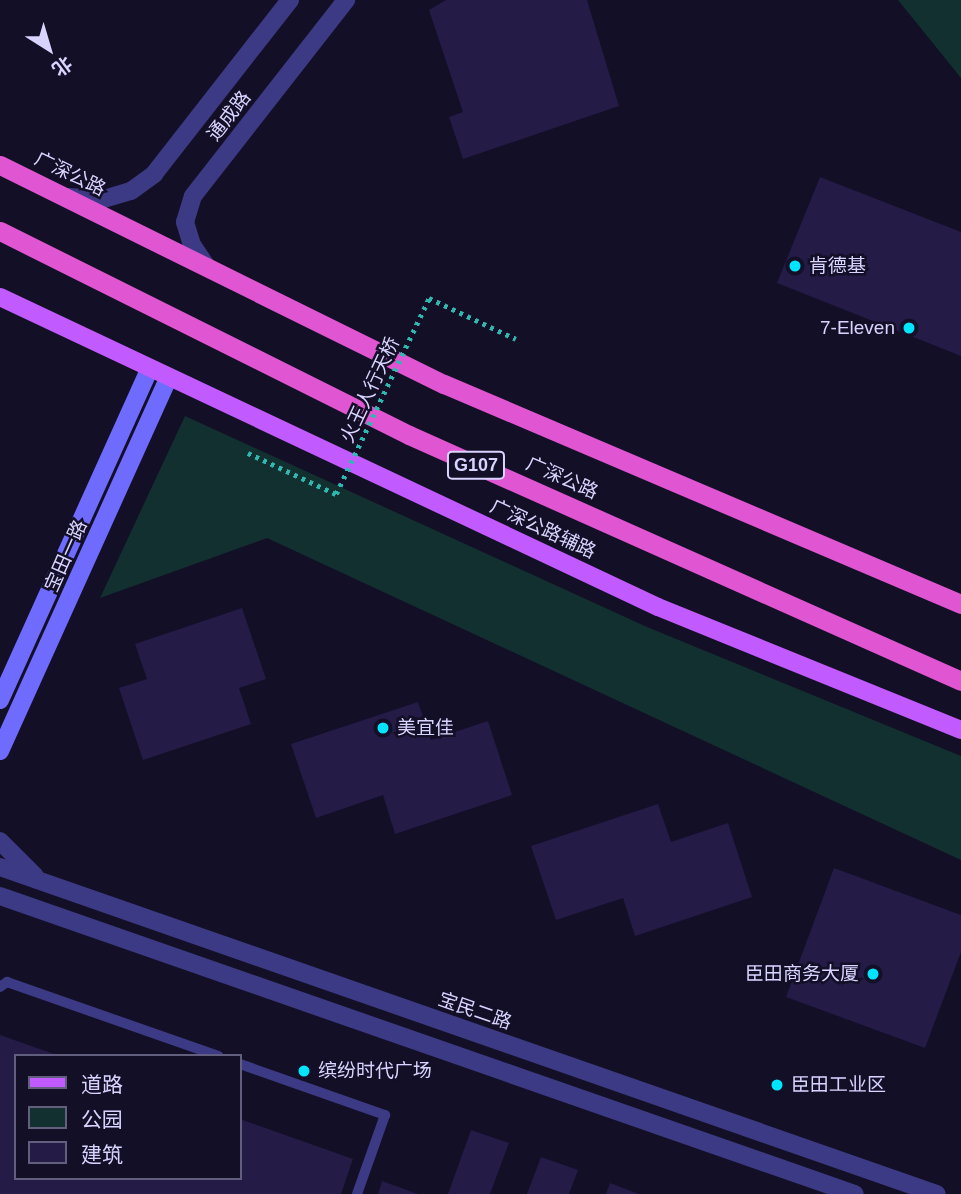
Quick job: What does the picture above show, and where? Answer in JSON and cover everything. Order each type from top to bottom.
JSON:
[{"type":"highway","name":"广深公路","points":[[0,165],[444,384],[961,604]]},
{"type":"highway","name":"广深公路","points":[[0,231],[409,435],[961,681]]},
{"type":"main road","name":"广深公路辅路","points":[[0,298],[658,607],[961,730]]},
{"type":"main road","name":"宝田一路","points":[[0,700],[150,368]]},
{"type":"main road","name":"宝田一路","points":[[0,751],[169,377]]},
{"type":"street","name":"通成路","points":[[66,197],[104,199],[131,191],[154,174],[290,0]]},
{"type":"street","name":"通成路","points":[[207,267],[192,245],[185,222],[193,196],[346,0]]},
{"type":"street","points":[[0,841],[43,882]]},
{"type":"street","name":"宝民二路","points":[[0,867],[937,1194]]},
{"type":"street","points":[[0,896],[855,1194]]},
{"type":"street","points":[[0,909],[31,906]]},
{"type":"street","points":[[185,960],[194,935]]},
{"type":"lane","points":[[0,987],[7,982],[212,1054]]},
{"type":"lane","points":[[242,1064],[385,1115],[356,1194]]},
{"type":"path","name":"火王人行天桥","points":[[248,453],[336,494],[429,298],[516,339]]},
{"type":"green space","points":[[898,0],[961,0],[961,78]]},
{"type":"green space","points":[[185,416],[647,627],[961,756],[961,860],[267,538],[100,598]]},
{"type":"building","points":[[446,0],[587,0],[619,106],[463,159],[449,117],[463,112],[429,10]]},
{"type":"building","points":[[820,177],[961,232],[961,356],[777,283]]},
{"type":"building","points":[[242,608],[266,679],[239,688],[251,724],[143,760],[119,688],[147,679],[135,644]]},
{"type":"building","points":[[418,702],[431,740],[488,721],[512,795],[395,834],[383,795],[316,818],[291,744]]},
{"type":"building","points":[[658,804],[671,842],[728,823],[752,897],[635,936],[623,898],[556,920],[531,846]]},
{"type":"building","name":"臣田商务大厦","points":[[834,868],[961,915],[961,952],[925,1048],[786,997]]},
{"type":"building","points":[[0,1035],[54,1054],[14,1054],[14,1180],[242,1180],[242,1120],[353,1159],[341,1194],[0,1194]]},
{"type":"building","points":[[471,1130],[509,1143],[490,1194],[448,1194]]},
{"type":"building","points":[[541,1157],[578,1170],[569,1194],[527,1194]]},
{"type":"building","points":[[382,1181],[418,1194],[378,1194]]},
{"type":"building","points":[[610,1183],[639,1194],[606,1194]]},
{"type":"place","name":"肯德基","points":[[795,266]]},
{"type":"place","name":"7-Eleven","points":[[909,328]]},
{"type":"place","name":"美宜佳","points":[[383,728]]},
{"type":"place","name":"臣田商务大厦","points":[[873,974]]},
{"type":"place","name":"缤纷时代广场","points":[[304,1071]]},
{"type":"place","name":"臣田工业区","points":[[777,1085]]}]
